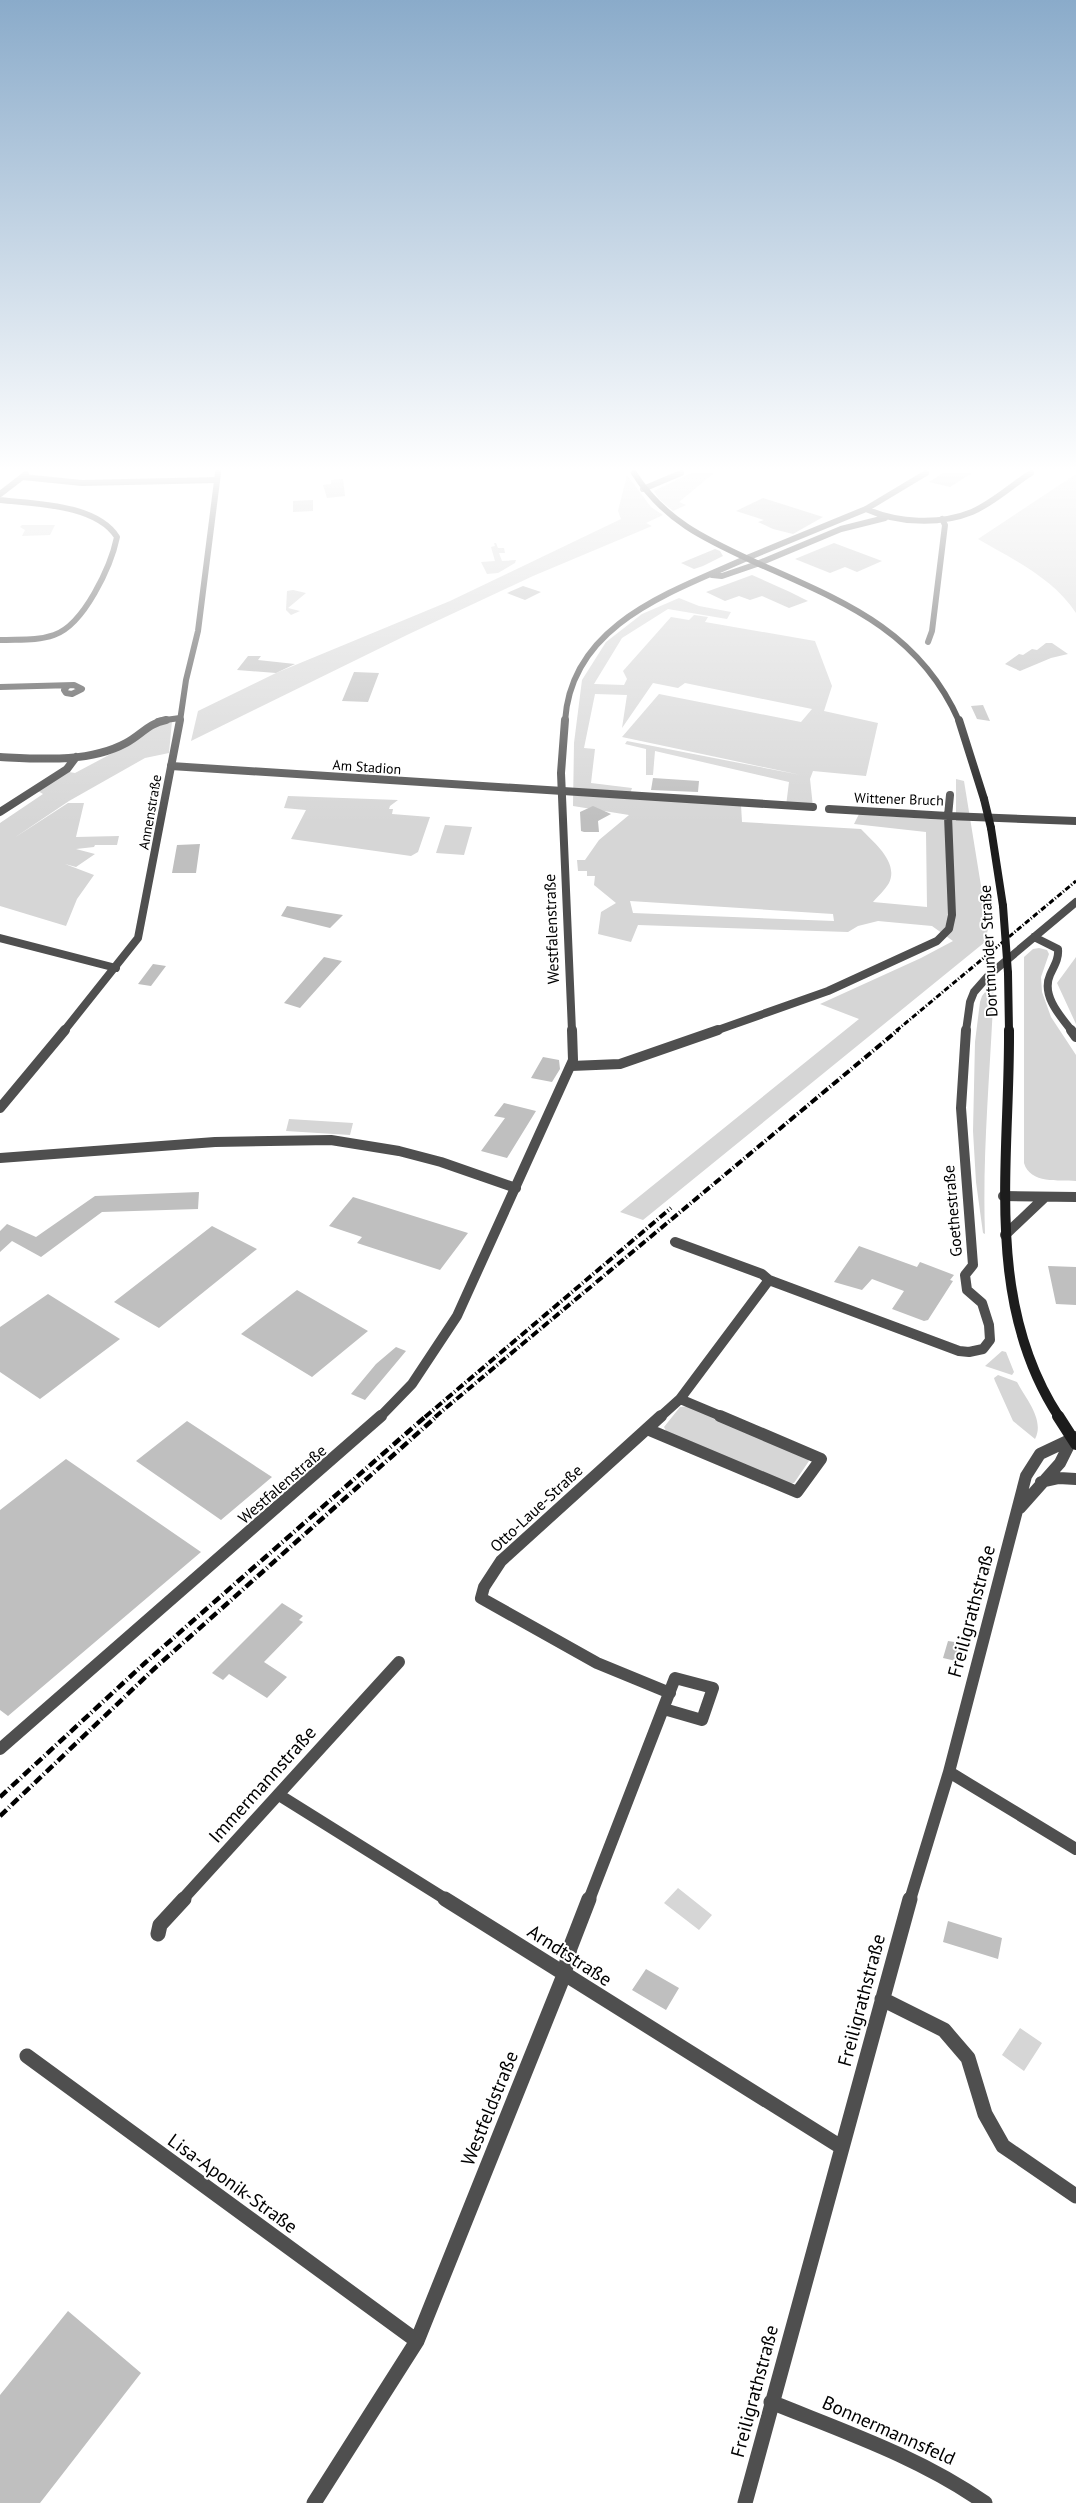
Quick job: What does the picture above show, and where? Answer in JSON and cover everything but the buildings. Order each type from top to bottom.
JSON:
[{"type":"main road","name":"Dortmunder Straße","points":[[812,590],[858,611],[896,637],[931,671],[958,719],[984,799],[991,828],[1003,906],[1008,972],[1008,1079],[1003,1196],[1007,1273],[1014,1314],[1023,1345],[1038,1380],[1075,1440]]},
{"type":"street","points":[[0,640],[50,636],[62,631],[86,605],[95,590]]},
{"type":"street","name":"Annenstraße","points":[[0,1108],[116,968],[138,938],[198,631],[203,590]]},
{"type":"street","name":"Westfalenstraße","points":[[0,1749],[369,1430],[394,1404],[436,1350],[457,1316],[571,1066],[574,1055],[566,932],[562,791],[562,733],[568,695],[578,670],[588,653],[607,633],[640,608],[675,590]]},
{"type":"street","points":[[928,642],[932,631],[936,590]]},
{"type":"street","points":[[0,687],[67,687]]},
{"type":"street","points":[[0,757],[44,759],[101,753],[122,745],[154,722],[180,718]]},
{"type":"street","points":[[0,812],[67,769],[76,757]]},
{"type":"street","name":"Am Stadion","points":[[171,766],[562,791]]},
{"type":"street","points":[[562,791],[812,807]]},
{"type":"street","name":"Wittener Bruch","points":[[948,816],[950,795]]},
{"type":"street","name":"Wittener Bruch","points":[[829,809],[1076,821]]},
{"type":"street","points":[[571,1066],[620,1064],[828,991],[937,941],[949,929],[952,915],[948,816]]},
{"type":"street","name":"Goethestraße","points":[[675,1242],[762,1274],[769,1280],[959,1351],[974,1354],[986,1348],[991,1339],[989,1324],[981,1301],[967,1290],[965,1275],[973,1265],[962,1108],[963,1052],[970,1002],[974,992],[989,975],[1076,902]]},
{"type":"street","points":[[1034,937],[1058,949],[1059,956],[1048,982],[1049,994],[1076,1037]]},
{"type":"street","points":[[0,938],[116,968]]},
{"type":"street","points":[[0,1158],[215,1142],[310,1140],[379,1147],[450,1165],[516,1188]]},
{"type":"street","points":[[1003,1196],[1076,1197]]},
{"type":"street","points":[[1005,1235],[1044,1198]]},
{"type":"street","name":"Otto-Laue-Straße","points":[[670,1693],[651,1687],[579,1654],[482,1598],[484,1587],[501,1561],[680,1399],[769,1280]]},
{"type":"street","points":[[647,1429],[797,1492],[821,1459],[680,1399]]},
{"type":"street","name":"Freiligrathstraße","points":[[1019,1509],[1040,1483],[1060,1463],[1075,1440]]},
{"type":"street","name":"Freiligrathstraße","points":[[745,2503],[882,1999],[949,1772],[1019,1509],[1024,1481],[1031,1466],[1045,1450],[1075,1440]]},
{"type":"street","points":[[1040,1483],[1059,1478],[1076,1479]]},
{"type":"street","name":"Immermannstraße","points":[[158,1934],[160,1925],[399,1662]]},
{"type":"street","points":[[675,1678],[713,1688],[702,1720],[664,1709],[675,1678]]},
{"type":"street","name":"Westfeldstraße","points":[[314,2503],[417,2341],[564,1975],[570,1948],[664,1709]]},
{"type":"street","points":[[949,1772],[1076,1849]]},
{"type":"street","name":"Arndtstraße","points":[[278,1795],[431,1888],[564,1975],[841,2147]]},
{"type":"street","points":[[882,1999],[944,2030],[968,2058],[985,2114],[1003,2146],[1076,2196]]},
{"type":"street","name":"Lisa-Aponik-Straße","points":[[27,2056],[98,2110],[417,2341]]},
{"type":"street","name":"Bonnermannsfeld","points":[[772,2402],[933,2471],[985,2503]]},
{"type":"shaded area","points":[[293,590],[306,593],[288,608],[300,611],[291,615],[286,610],[287,591]]},
{"type":"shaded area","points":[[473,590],[503,590],[191,741],[198,711],[276,673]]},
{"type":"shaded area","points":[[1056,590],[1076,590],[1076,613],[1067,601]]},
{"type":"shaded area","points":[[679,598],[699,606],[731,612],[727,619],[668,609],[622,638],[594,684],[624,685],[627,679],[623,671],[671,617],[689,620],[694,615],[708,617],[705,622],[815,641],[832,686],[824,711],[878,723],[866,776],[813,771],[810,779],[813,807],[786,806],[789,782],[655,751],[653,775],[646,775],[646,749],[625,744],[627,741],[801,775],[622,737],[659,694],[801,722],[812,709],[685,683],[678,688],[653,683],[622,728],[627,695],[595,694],[584,748],[595,749],[591,783],[632,788],[629,797],[741,805],[742,822],[861,829],[884,853],[891,868],[889,883],[873,902],[927,907],[926,832],[854,824],[859,814],[956,821],[956,779],[964,781],[988,929],[985,942],[643,1220],[620,1212],[859,1019],[820,1004],[921,958],[953,941],[932,926],[878,921],[858,926],[848,932],[638,925],[631,942],[598,934],[601,912],[616,903],[594,885],[595,876],[587,876],[587,871],[578,871],[577,860],[585,860],[599,840],[629,815],[573,806],[574,743],[582,680],[606,642],[642,614]],"holes":[[[630,901],[833,914],[834,921],[633,913]]]},
{"type":"shaded area","points":[[172,721],[169,753],[145,758],[69,801],[14,838],[68,803],[84,803],[76,837],[119,836],[117,845],[95,845],[94,847],[76,849],[95,854],[76,867],[65,864],[94,875],[77,899],[66,926],[0,906],[0,823],[43,794],[38,791],[69,772],[75,773],[107,756],[140,737],[152,726]]},
{"type":"shaded area","points":[[288,796],[398,800],[390,806],[389,809],[393,809],[392,814],[430,817],[418,852],[411,856],[291,839],[306,810],[284,808]]},
{"type":"shaded area","points":[[445,825],[472,827],[464,855],[436,853]]},
{"type":"shaded area","points":[[1033,949],[1047,950],[1049,954],[1041,977],[1042,992],[1051,1017],[1076,1055],[1076,1181],[1039,1178],[1027,1170],[1024,1163],[1024,957]]},
{"type":"shaded area","points":[[1076,957],[1076,1024],[1057,983]]},
{"type":"shaded area","points":[[994,981],[986,1139],[985,1234],[983,1233],[976,1182],[973,1131],[975,1042],[980,1002],[982,996]]},
{"type":"shaded area","points":[[289,1119],[353,1123],[350,1135],[286,1131]]},
{"type":"shaded area","points":[[1002,1351],[1006,1352],[1014,1372],[1012,1375],[985,1366]]},
{"type":"shaded area","points":[[998,1375],[1017,1382],[1029,1402],[1038,1424],[1035,1439],[1013,1421],[994,1378]]},
{"type":"shaded area","points":[[689,1406],[806,1455],[809,1461],[794,1483],[785,1484],[667,1433],[664,1427],[680,1407]]},
{"type":"shaded area","points":[[678,1888],[712,1915],[699,1930],[664,1903]]},
{"type":"shaded area","points":[[1020,2028],[1042,2043],[1024,2071],[1002,2055]]},
{"type":"railway","points":[[896,1031],[1076,881]]},
{"type":"railway","points":[[435,1417],[898,1030]]},
{"type":"railway","points":[[425,1417],[671,1208]]},
{"type":"railway","points":[[0,1797],[146,1662],[426,1416]]},
{"type":"railway","points":[[0,1816],[155,1668],[437,1416]]}]
